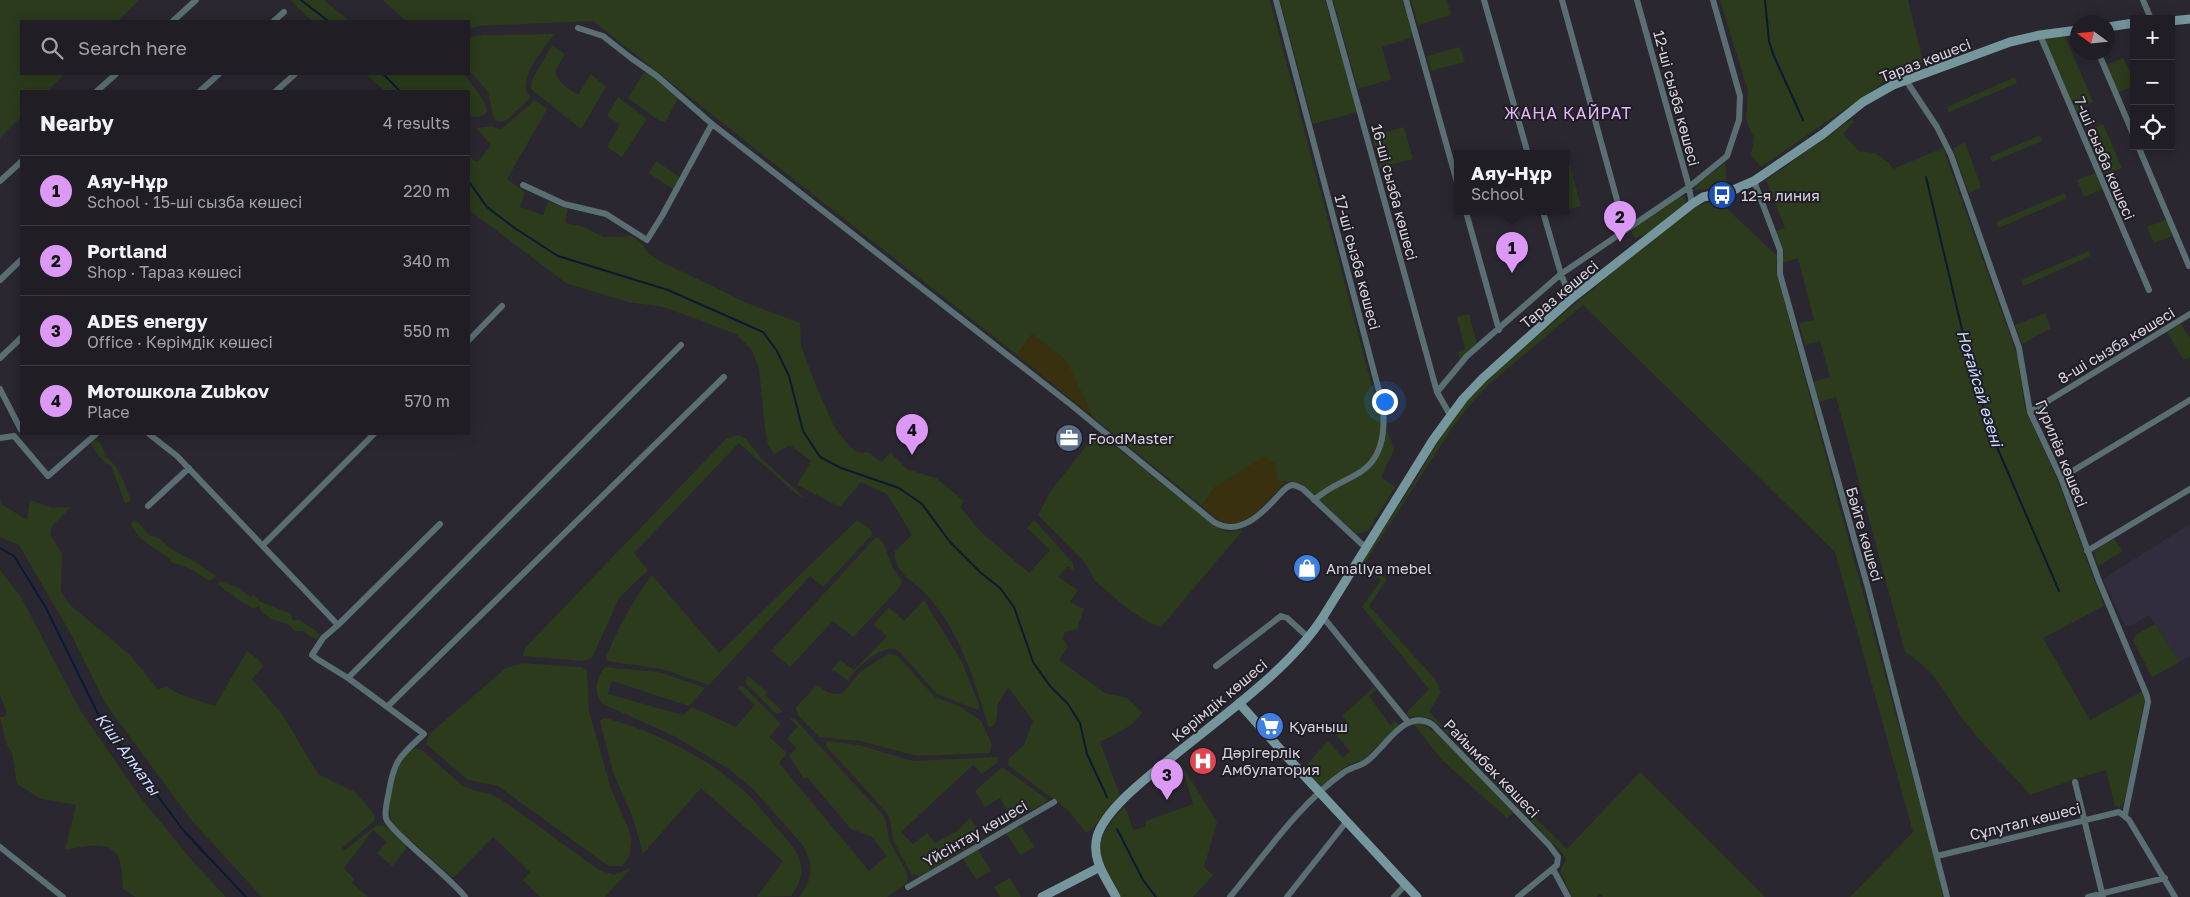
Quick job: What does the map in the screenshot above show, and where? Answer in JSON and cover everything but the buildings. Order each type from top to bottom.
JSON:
[{"type":"street","points":[[174,20],[196,0]]},
{"type":"street","name":"17-ші сызба көшесі","points":[[1276,0],[1383,406],[1382,437],[1375,458],[1358,474],[1332,486],[1314,500]]},
{"type":"street","name":"16-ші сызба көшесі","points":[[1329,0],[1437,392],[1450,415]]},
{"type":"street","points":[[1406,0],[1454,172]]},
{"type":"street","points":[[1484,0],[1527,150]]},
{"type":"street","points":[[1562,0],[1625,229]]},
{"type":"street","name":"12-ші сызба көшесі","points":[[1637,0],[1689,186],[1692,204]]},
{"type":"street","points":[[1437,392],[1467,356],[1561,274],[1689,186],[1727,156],[1739,120],[1741,109],[1740,96],[1713,0]]},
{"type":"street","points":[[2143,0],[2149,15]]},
{"type":"street","points":[[275,20],[284,12]]},
{"type":"street","points":[[2175,20],[2190,20]]},
{"type":"street","points":[[2115,25],[2130,24]]},
{"type":"street","points":[[578,28],[603,36],[657,76],[712,124],[1070,404],[1214,522],[1227,527],[1243,525],[1263,511],[1292,485],[1299,486],[1366,548]]},
{"type":"street","name":"Тараз көшесі","points":[[1366,548],[1450,415],[1482,378],[1571,299],[1692,204],[1703,197],[1731,192],[1754,181],[1823,134],[1863,102],[1905,79],[2003,45],[2040,35],[2070,31]]},
{"type":"street","name":"7-ші сызба көшесі","points":[[2040,35],[2077,126],[2149,290]]},
{"type":"street","points":[[2101,60],[2130,127]]},
{"type":"street","points":[[98,90],[115,75]]},
{"type":"street","points":[[201,90],[218,75]]},
{"type":"street","points":[[277,90],[293,75]]},
{"type":"street","name":"Гурилёв көшесі","points":[[1905,79],[1937,127],[1951,155],[2019,348],[2030,412],[2061,478],[2087,551],[2147,696],[2148,702],[2122,814]]},
{"type":"street","points":[[523,186],[564,204],[606,214],[647,240],[712,124]]},
{"type":"street","points":[[2140,150],[2189,266]]},
{"type":"street","points":[[0,181],[3,176],[20,163]]},
{"type":"street","name":"Бәйге көшесі","points":[[1754,181],[1780,250],[1780,274],[1868,588],[1946,897]]},
{"type":"street","points":[[1467,215],[1499,330]]},
{"type":"street","points":[[1545,215],[1561,274],[1571,299]]},
{"type":"street","points":[[0,280],[20,261]]},
{"type":"street","points":[[470,339],[502,306]]},
{"type":"street","name":"8-ші сызба көшесі","points":[[2030,412],[2190,314]]},
{"type":"street","points":[[2,353],[20,339]]},
{"type":"street","points":[[348,678],[681,345]]},
{"type":"street","points":[[387,706],[724,377]]},
{"type":"street","points":[[0,389],[20,428]]},
{"type":"street","points":[[2061,478],[2190,400]]},
{"type":"street","points":[[0,438],[14,436],[20,431]]},
{"type":"street","points":[[14,436],[48,476],[95,435]]},
{"type":"street","points":[[150,435],[164,444],[189,468],[338,625]]},
{"type":"street","points":[[262,545],[373,435]]},
{"type":"street","points":[[148,506],[189,468]]},
{"type":"street","points":[[2087,551],[2190,489]]},
{"type":"street","points":[[440,524],[323,638],[312,655],[316,660],[348,678],[424,734],[397,761],[388,793],[385,816],[387,822],[457,887],[465,897]]},
{"type":"street","name":"Көрімдік көшесі","points":[[1099,864],[1096,849],[1097,835],[1108,817],[1132,791],[1239,703],[1286,661],[1323,617],[1366,548]]},
{"type":"street","points":[[1216,666],[1281,616],[1287,618],[1308,637]]},
{"type":"street","points":[[1230,897],[1320,792],[1343,772],[1368,761],[1408,722],[1323,617]]},
{"type":"street","points":[[1239,703],[1417,897]]},
{"type":"street","name":"Райымбек көшесі","points":[[1408,722],[1420,720],[1434,725],[1549,845],[1559,860],[1553,870]]},
{"type":"street","points":[[2075,782],[2103,895]]},
{"type":"street","name":"Үйсінтау көшесі","points":[[908,887],[1054,802]]},
{"type":"street","points":[[2122,814],[2175,897]]},
{"type":"street","name":"Сұлутал көшесі","points":[[1937,856],[2084,819],[2122,814]]},
{"type":"street","points":[[1287,897],[1347,821]]},
{"type":"street","points":[[0,846],[63,897]]},
{"type":"street","points":[[1090,848],[1116,897]]},
{"type":"street","points":[[1042,897],[1099,864]]},
{"type":"street","points":[[1518,897],[1553,870],[1568,897]]},
{"type":"street","points":[[2088,897],[2103,895],[2164,878]]},
{"type":"street","points":[[1394,897],[1406,884]]},
{"type":"shaded area","points":[[2190,524],[2190,656],[2152,677],[2133,640],[2136,635],[2155,624],[2149,615],[2131,626],[2125,625],[2103,579]]},
{"type":"green space","points":[[0,0],[139,0],[119,20],[20,20],[20,75],[64,75],[48,90],[20,90],[20,118],[0,138]]},
{"type":"green space","points":[[290,0],[324,0],[348,20],[311,20]]},
{"type":"green space","points":[[383,0],[1270,0],[1374,394],[1394,450],[1381,477],[1395,487],[1368,531],[1356,534],[1301,483],[1278,481],[1216,486],[1202,506],[1093,417],[1065,360],[1032,334],[1017,355],[593,21],[478,26],[470,29],[470,20],[405,20]]},
{"type":"green space","points":[[1280,0],[1325,0],[1357,112],[1313,124]]},
{"type":"green space","points":[[1333,0],[1402,0],[1413,37],[1382,47],[1391,79],[1358,89]]},
{"type":"green space","points":[[1411,0],[1447,0],[1451,15],[1418,25]]},
{"type":"green space","points":[[1720,0],[1908,0],[1923,62],[1886,81],[1761,167],[1751,155],[1754,138],[1746,120],[1748,91]]},
{"type":"green space","points":[[554,34],[535,61],[528,76],[526,91],[531,97],[508,119],[501,122],[494,119],[488,92],[470,71],[470,37]]},
{"type":"green space","points":[[2065,36],[2070,48],[2070,60],[2075,60],[2093,102],[2075,111],[2044,39]]},
{"type":"green space","points":[[552,45],[565,54],[555,71],[561,82],[568,88],[578,95],[591,74],[606,87],[581,129],[531,89],[532,80]]},
{"type":"green space","points":[[1460,47],[1465,62],[1431,71],[1427,56]]},
{"type":"green space","points":[[2123,58],[2130,71],[2130,88],[2117,93],[2105,65]]},
{"type":"green space","points":[[644,72],[650,73],[678,98],[664,122],[658,120],[628,98]]},
{"type":"green space","points":[[367,75],[464,75],[484,101],[485,113],[480,116],[470,116],[470,90],[384,90]]},
{"type":"green space","points":[[2015,77],[2017,83],[1949,112],[1947,107]]},
{"type":"green space","points":[[618,97],[647,119],[622,157],[607,147],[620,124],[607,116]]},
{"type":"green space","points":[[535,100],[547,109],[507,179],[525,192],[520,207],[543,215],[548,201],[568,209],[565,223],[584,227],[603,237],[632,236],[642,244],[648,253],[662,262],[747,303],[800,323],[801,346],[816,386],[834,426],[849,446],[857,452],[870,453],[881,462],[890,452],[907,469],[936,478],[964,501],[960,507],[980,531],[1029,573],[1050,550],[1027,528],[1034,520],[1073,563],[1074,572],[1068,566],[1058,577],[1078,590],[1070,602],[1084,609],[1077,629],[1065,632],[1063,638],[1068,647],[1059,660],[1105,693],[1127,698],[1142,712],[1130,726],[1100,742],[1120,795],[1089,831],[1086,833],[1068,810],[1008,765],[1009,758],[1024,745],[1033,721],[1008,687],[997,706],[995,723],[991,727],[988,725],[961,647],[945,618],[922,590],[903,574],[897,564],[895,551],[912,535],[887,494],[861,482],[840,507],[797,485],[811,461],[790,445],[774,454],[768,445],[759,369],[752,350],[736,334],[664,307],[628,302],[566,283],[470,211],[470,156],[478,162],[491,145],[476,128],[492,126],[500,129]]},
{"type":"green space","points":[[1852,119],[1854,122],[1843,134],[1859,151],[1875,153],[1889,163],[1893,169],[1943,148],[2018,358],[2025,409],[2057,479],[2104,606],[2043,638],[2090,720],[2141,692],[2144,694],[2125,799],[2120,808],[2115,806],[2106,770],[2030,795],[1969,727],[1935,678],[1927,669],[1905,652],[1836,397],[1820,402],[1813,382],[1830,377],[1820,341],[1805,345],[1799,323],[1814,320],[1798,258],[1782,263],[1784,251],[1776,231],[1785,228],[1766,180]]},
{"type":"green space","points":[[2103,124],[2122,168],[2104,175],[2085,132]]},
{"type":"green space","points":[[1404,127],[1413,159],[1380,168],[1372,136]]},
{"type":"green space","points":[[2040,135],[2042,141],[1992,162],[1990,157]]},
{"type":"green space","points":[[1965,142],[1981,187],[1969,193],[1953,149]]},
{"type":"green space","points":[[656,161],[681,178],[674,190],[649,173]]},
{"type":"green space","points":[[1725,163],[1727,187],[1693,191],[1699,183]]},
{"type":"green space","points":[[1569,166],[1581,206],[1569,209]]},
{"type":"green space","points":[[2096,173],[2103,189],[2084,197],[2077,180]]},
{"type":"green space","points":[[2065,193],[2067,198],[1999,228],[1996,222]]},
{"type":"green space","points":[[1679,197],[1684,197],[1687,203],[1646,234],[1635,238],[1630,230]]},
{"type":"green space","points":[[1715,202],[1722,204],[1777,256],[1776,271],[1934,856],[1943,897],[1850,897],[1913,832],[1835,552],[1583,305],[1488,385],[1452,428],[1365,563],[1387,579],[1369,606],[1435,679],[1441,692],[1429,712],[1567,849],[1640,772],[1765,897],[1603,897],[1601,894],[1596,897],[1572,897],[1560,871],[1566,859],[1562,853],[1437,723],[1423,717],[1407,717],[1407,712],[1429,689],[1362,607],[1381,580],[1360,564],[1413,484],[1442,434],[1472,394],[1507,361],[1613,272],[1691,210],[1702,204]]},
{"type":"green space","points":[[2166,219],[2173,236],[2154,243],[2147,227]]},
{"type":"green space","points":[[2089,251],[2091,256],[2023,286],[2021,280]]},
{"type":"green space","points":[[2045,313],[2051,328],[2022,344],[2015,325]]},
{"type":"green space","points":[[1469,314],[1477,343],[1460,359],[1458,352],[1465,349],[1457,317]]},
{"type":"green space","points":[[2181,324],[2190,339],[2190,357],[2184,360],[2167,332]]},
{"type":"green space","points":[[1097,432],[1210,522],[1227,532],[1243,530],[1161,627],[1148,622],[1128,609],[1095,581],[1086,564],[1038,515],[1050,492]]},
{"type":"green space","points":[[738,435],[746,439],[762,459],[806,499],[800,497],[739,443],[634,553],[648,570],[619,598],[592,658],[584,661],[523,656],[525,648],[726,439]]},
{"type":"green space","points":[[94,438],[102,446],[105,457],[110,460],[121,476],[131,500],[128,503],[125,503],[111,466],[101,459],[90,442]]},
{"type":"green space","points":[[0,496],[1,504],[27,520],[30,500],[52,508],[71,507],[52,526],[50,534],[62,554],[61,591],[69,604],[130,655],[158,689],[167,687],[179,694],[215,706],[247,651],[259,660],[263,666],[252,679],[282,714],[318,774],[355,792],[374,814],[374,821],[342,848],[345,850],[377,825],[385,826],[406,845],[406,849],[392,866],[377,853],[387,842],[373,830],[344,868],[354,879],[352,883],[368,897],[262,897],[192,821],[105,703],[71,634],[19,545],[0,537]]},
{"type":"green space","points":[[133,520],[137,521],[149,535],[160,539],[171,549],[196,562],[217,577],[209,581],[191,570],[172,563],[170,559],[140,538],[131,525]]},
{"type":"green space","points":[[857,520],[869,528],[872,533],[871,536],[823,587],[810,576],[709,685],[662,669],[607,661],[606,657],[621,625],[652,575],[719,653]]},
{"type":"green space","points":[[875,538],[879,538],[884,544],[892,566],[902,582],[899,588],[853,637],[833,621],[790,667],[771,651]]},
{"type":"green space","points":[[2114,539],[2123,551],[2098,566],[2094,551]]},
{"type":"green space","points":[[0,570],[21,597],[80,710],[140,797],[194,863],[226,897],[135,897],[123,889],[120,862],[117,854],[112,849],[105,846],[88,846],[65,850],[76,805],[41,799],[17,784],[12,753],[6,743],[0,717],[4,717],[7,713],[0,695]]},
{"type":"green space","points":[[219,581],[239,588],[250,597],[254,595],[259,601],[291,614],[293,621],[299,619],[320,635],[317,639],[304,631],[295,631],[288,624],[271,619],[261,611],[259,606],[254,609],[237,599],[230,592],[226,592],[217,584]]},
{"type":"green space","points":[[924,600],[962,662],[979,705],[978,710],[937,694],[898,650],[884,650],[870,658],[848,681],[832,669],[840,660],[854,670],[887,636],[873,625],[889,607],[904,621]]},
{"type":"green space","points":[[2155,624],[2180,662],[2152,677],[2133,640],[2136,635]]},
{"type":"green space","points":[[888,654],[896,655],[935,697],[959,706],[981,721],[992,744],[990,753],[917,756],[860,741],[819,737],[798,715],[796,708],[817,685],[829,693],[839,694],[844,692],[860,672]]},
{"type":"green space","points":[[522,663],[581,667],[587,670],[589,711],[611,789],[629,830],[631,841],[629,858],[622,866],[609,866],[498,786],[468,780],[426,744],[434,730],[506,668]]},
{"type":"green space","points":[[605,667],[659,672],[705,688],[689,706],[612,681],[608,694],[683,715],[692,707],[736,727],[755,705],[738,688],[743,686],[781,724],[769,737],[787,753],[779,763],[869,871],[887,856],[872,837],[851,829],[807,777],[804,779],[789,756],[797,748],[787,739],[798,726],[788,717],[795,719],[883,815],[890,842],[907,874],[907,883],[887,897],[799,897],[807,884],[811,870],[808,857],[801,843],[753,789],[729,769],[674,736],[603,704],[598,695],[597,685]]},
{"type":"green space","points":[[748,676],[767,692],[765,695],[783,712],[775,713],[746,683],[745,679]]},
{"type":"green space","points":[[1373,688],[1378,689],[1369,696],[1390,725],[1396,721],[1399,725],[1363,760],[1349,764],[1320,787],[1303,769],[1328,741],[1343,758],[1350,751],[1336,735],[1347,721],[1342,716]]},
{"type":"green space","points":[[605,718],[660,737],[678,746],[729,778],[747,794],[790,843],[799,859],[801,875],[791,896],[757,897],[783,861],[701,788],[643,854],[633,818],[614,775],[600,722],[601,719]]},
{"type":"green space","points":[[1413,723],[1423,724],[1436,732],[1513,813],[1507,818],[1442,760]]},
{"type":"green space","points":[[826,741],[859,745],[913,761],[998,757],[997,763],[982,774],[973,765],[901,832],[913,844],[927,833],[935,843],[956,832],[970,818],[983,838],[920,876],[912,875],[893,840],[888,814],[826,746]]},
{"type":"green space","points":[[415,748],[423,751],[463,786],[490,794],[502,800],[599,870],[614,875],[632,867],[605,897],[540,897],[523,880],[530,872],[493,837],[453,878],[394,825],[391,817],[390,795],[397,772],[408,753]]},
{"type":"green space","points":[[1181,764],[1217,822],[1204,867],[1213,875],[1193,897],[1120,897],[1102,861],[1101,841],[1105,831],[1124,807],[1133,830],[1145,827],[1146,821],[1193,804]]},
{"type":"green space","points":[[1002,767],[1047,799],[1046,802],[1013,820],[1000,798],[985,807],[975,791]]},
{"type":"green space","points":[[1021,826],[1035,847],[1020,855],[1006,833]]},
{"type":"green space","points":[[978,849],[991,871],[976,879],[962,857]]},
{"type":"green space","points":[[1010,878],[1021,897],[1000,897],[994,887]]},
{"type":"sand","points":[[1032,334],[1066,360],[1093,417],[1017,355]]},
{"type":"sand","points":[[1264,457],[1275,464],[1278,481],[1285,482],[1250,517],[1242,522],[1225,523],[1202,506],[1216,486]]},
{"type":"waterway","points":[[301,0],[327,20]]},
{"type":"waterway","name":"Ноғайсай өзені","points":[[1765,0],[1769,41],[1773,54],[1803,120]]},
{"type":"waterway","points":[[384,75],[399,90]]},
{"type":"waterway","name":"Ноғайсай өзені","points":[[1926,177],[1972,372],[1994,440],[2059,591]]},
{"type":"waterway","points":[[470,183],[487,207],[516,229],[558,256],[668,290],[763,332],[777,351],[789,376],[803,431],[820,457],[841,468],[899,488],[922,504],[950,542],[981,573],[1000,588],[1014,607],[1033,662],[1050,686],[1068,704],[1080,723],[1087,754],[1107,797]]},
{"type":"waterway","name":"Кіші Алматы","points":[[0,548],[14,556],[46,608],[100,718],[183,830],[246,897]]},
{"type":"waterway","points":[[1117,829],[1143,880],[1156,897]]},
{"type":"place","name":"12-я линия","points":[[1722,195]]},
{"type":"place","name":"Portland","points":[[1620,242]]},
{"type":"place","name":"Аяу-Нұр","points":[[1512,273]]},
{"type":"place","name":"FoodMaster","points":[[1069,438]]},
{"type":"place","name":"Мотошкола Zubkov","points":[[912,455]]},
{"type":"place","name":"Amaliya mebel","points":[[1307,568]]},
{"type":"place","name":"Қуаныш","points":[[1270,726]]},
{"type":"place","name":"Дәрігерлік Амбулатория","points":[[1203,761]]},
{"type":"place","name":"ADES energy","points":[[1167,800]]},
{"type":"district","name":"ЖАҢА ҚАЙРАТ","points":[[1568,113]]}]
